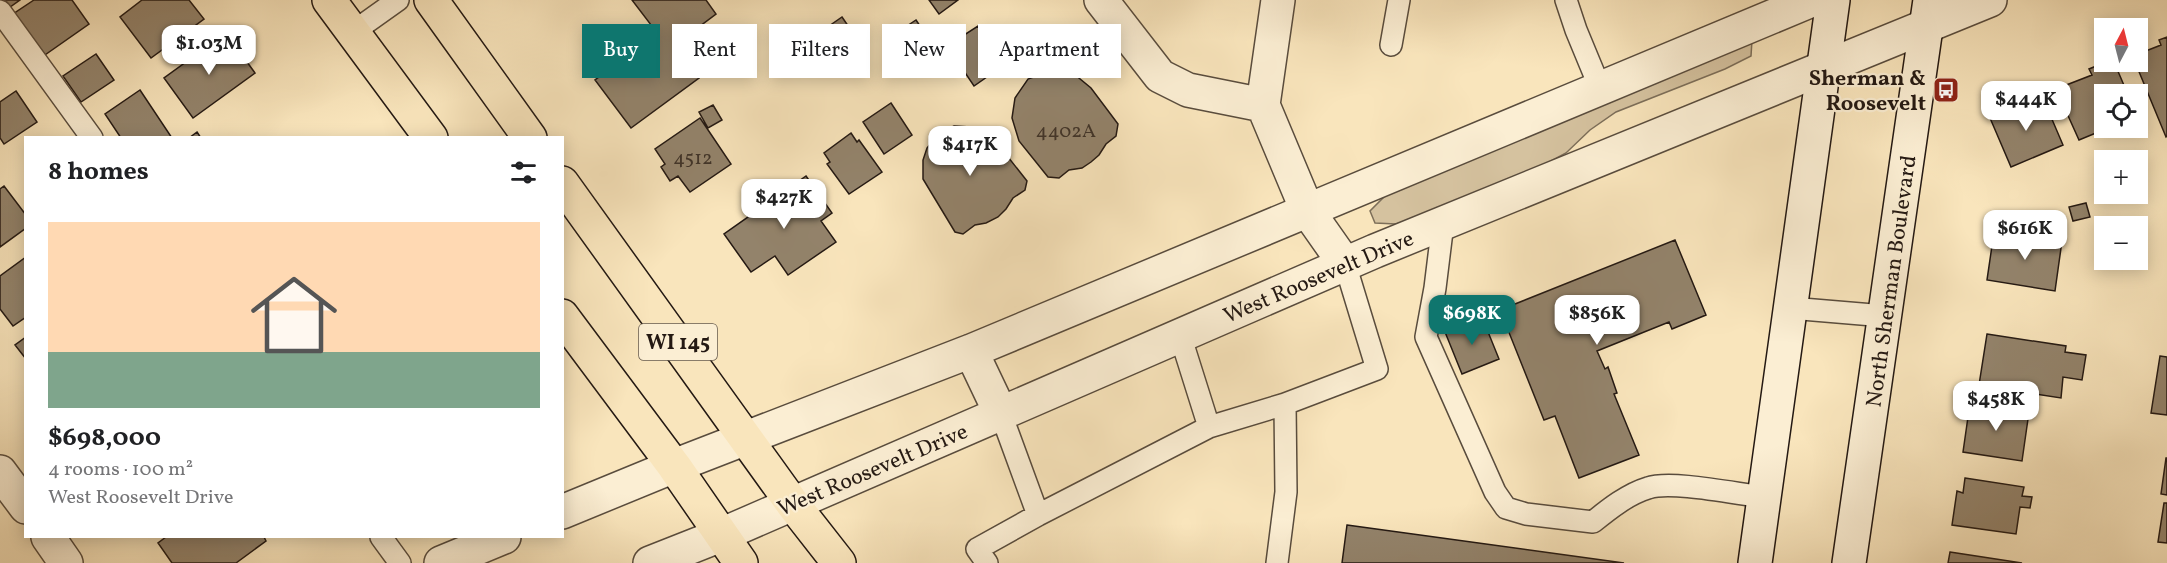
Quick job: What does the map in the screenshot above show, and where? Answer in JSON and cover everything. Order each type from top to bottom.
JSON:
[{"type":"main road","points":[[329,0],[430,136]]},
{"type":"main road","points":[[431,0],[529,136]]},
{"type":"main road","name":"WI 145","points":[[564,186],[792,503],[839,563]]},
{"type":"main road","points":[[564,319],[674,466],[741,563]]},
{"type":"street","points":[[1101,0],[1160,76],[1188,90],[1263,105]]},
{"type":"street","points":[[1278,0],[1263,105],[1307,210],[1346,264]]},
{"type":"street","points":[[564,511],[971,351],[1812,0]]},
{"type":"street","points":[[1755,563],[1833,0]]},
{"type":"street","name":"West Roosevelt Drive","points":[[650,563],[721,535],[1443,223],[1823,69],[1929,13],[1990,0]]},
{"type":"street","name":"North Sherman Boulevard","points":[[1849,563],[1929,13]]},
{"type":"street","points":[[971,351],[1001,414]]},
{"type":"street","points":[[0,472],[24,504]]},
{"type":"street","points":[[49,538],[66,563]]},
{"type":"street","points":[[441,563],[502,538]]},
{"type":"lane","points":[[353,32],[398,0]]},
{"type":"lane","points":[[1391,45],[1399,0]]},
{"type":"lane","points":[[1566,0],[1600,88]]},
{"type":"lane","points":[[0,11],[91,136]]},
{"type":"lane","points":[[1443,223],[1426,337],[1495,492],[1506,508],[1526,514],[1593,522],[1614,505],[1648,488],[1671,485],[1764,497]]},
{"type":"lane","points":[[987,563],[977,549],[1209,427],[1285,404],[1377,369],[1346,264]]},
{"type":"lane","points":[[1790,308],[1885,316]]},
{"type":"lane","points":[[1180,335],[1209,427]]},
{"type":"lane","points":[[1277,563],[1286,492],[1285,404]]},
{"type":"lane","points":[[1001,414],[1038,515]]},
{"type":"lane","points":[[382,538],[400,563]]},
{"type":"shaded area","points":[[1752,40],[1751,56],[1725,69],[1616,112],[1590,130],[1566,153],[1538,168],[1414,219],[1396,224],[1375,223],[1370,211],[1386,195]]},
{"type":"building","points":[[0,0],[20,0],[6,10]]},
{"type":"building","points":[[34,0],[72,0],[89,24],[42,57],[13,14]]},
{"type":"building","points":[[142,0],[189,0],[204,19],[151,58],[120,17]]},
{"type":"building","points":[[632,0],[706,0],[716,14],[703,24],[672,24],[672,78],[699,78],[631,128],[595,80],[598,78],[660,78],[660,24],[650,24]]},
{"type":"building","points":[[929,0],[958,0],[939,14]]},
{"type":"building","points":[[842,17],[847,24],[832,24]]},
{"type":"building","points":[[978,26],[978,78],[985,78],[974,86],[966,74],[966,34]]},
{"type":"building","points":[[226,33],[255,73],[193,118],[164,78]]},
{"type":"building","points":[[2167,37],[2166,137],[2148,93],[2148,84],[2144,84],[2139,72],[2148,72],[2148,50],[2161,45],[2159,40]]},
{"type":"building","points":[[96,54],[114,80],[81,102],[63,76]]},
{"type":"building","points":[[2094,67],[2094,72],[2118,72],[2123,84],[2094,84],[2094,134],[2079,140],[2056,89],[2092,75],[2089,69]]},
{"type":"building","points":[[1079,78],[1091,88],[1118,124],[1116,136],[1106,144],[1099,155],[1082,168],[1069,170],[1059,178],[1048,177],[1019,141],[1012,118],[1015,98],[1028,79]]},
{"type":"building","points":[[140,90],[171,136],[120,136],[105,114]]},
{"type":"building","points":[[16,91],[37,122],[4,144],[0,138],[0,102]]},
{"type":"building","points":[[2042,96],[2063,145],[2011,167],[1990,118]]},
{"type":"building","points":[[891,103],[912,135],[884,154],[863,122]]},
{"type":"building","points":[[713,105],[722,120],[708,128],[699,112]]},
{"type":"building","points":[[700,118],[731,164],[690,192],[678,176],[670,181],[661,167],[665,164],[655,149]]},
{"type":"building","points":[[954,126],[971,127],[983,132],[997,143],[1027,181],[1025,190],[1013,198],[998,217],[975,225],[963,234],[955,232],[923,179],[923,160],[927,148],[939,133]]},
{"type":"building","points":[[851,133],[857,142],[859,140],[882,172],[849,194],[827,164],[830,162],[824,153]]},
{"type":"building","points":[[806,176],[832,213],[821,221],[836,242],[788,275],[775,256],[751,272],[724,234]]},
{"type":"building","points":[[4,186],[24,212],[24,229],[0,247],[0,189]]},
{"type":"building","points":[[2086,203],[2090,217],[2073,221],[2069,207]]},
{"type":"building","points":[[1994,232],[2062,241],[2055,291],[1987,280]]},
{"type":"building","points":[[1675,240],[1706,315],[1672,329],[1669,322],[1597,351],[1605,369],[1608,367],[1617,393],[1614,394],[1639,455],[1579,478],[1555,416],[1544,420],[1500,310]]},
{"type":"building","points":[[24,258],[24,318],[13,326],[0,309],[0,276]]},
{"type":"building","points":[[1482,317],[1499,359],[1462,374],[1445,332]]},
{"type":"building","points":[[1987,334],[2066,346],[2065,352],[2086,355],[2082,380],[2063,377],[2061,398],[1979,385]]},
{"type":"building","points":[[24,338],[24,356],[15,345]]},
{"type":"building","points":[[2160,356],[2167,357],[2167,415],[2151,413]]},
{"type":"building","points":[[1970,403],[2029,412],[2022,461],[1963,452]]},
{"type":"building","points":[[2167,458],[2167,495],[2161,494]]},
{"type":"building","points":[[1965,478],[2024,487],[2022,496],[2032,497],[2030,508],[2020,507],[2016,534],[1952,525],[1957,491],[1963,493]]},
{"type":"building","points":[[2164,503],[2167,503],[2167,543],[2158,542]]},
{"type":"building","points":[[1347,525],[1624,563],[1342,563]]},
{"type":"building","points":[[165,538],[264,538],[266,541],[236,563],[172,563],[158,543]]},
{"type":"building","points":[[1950,552],[2022,563],[1948,563]]},
{"type":"place","name":"Sherman & Roosevelt","points":[[1946,90]]}]
